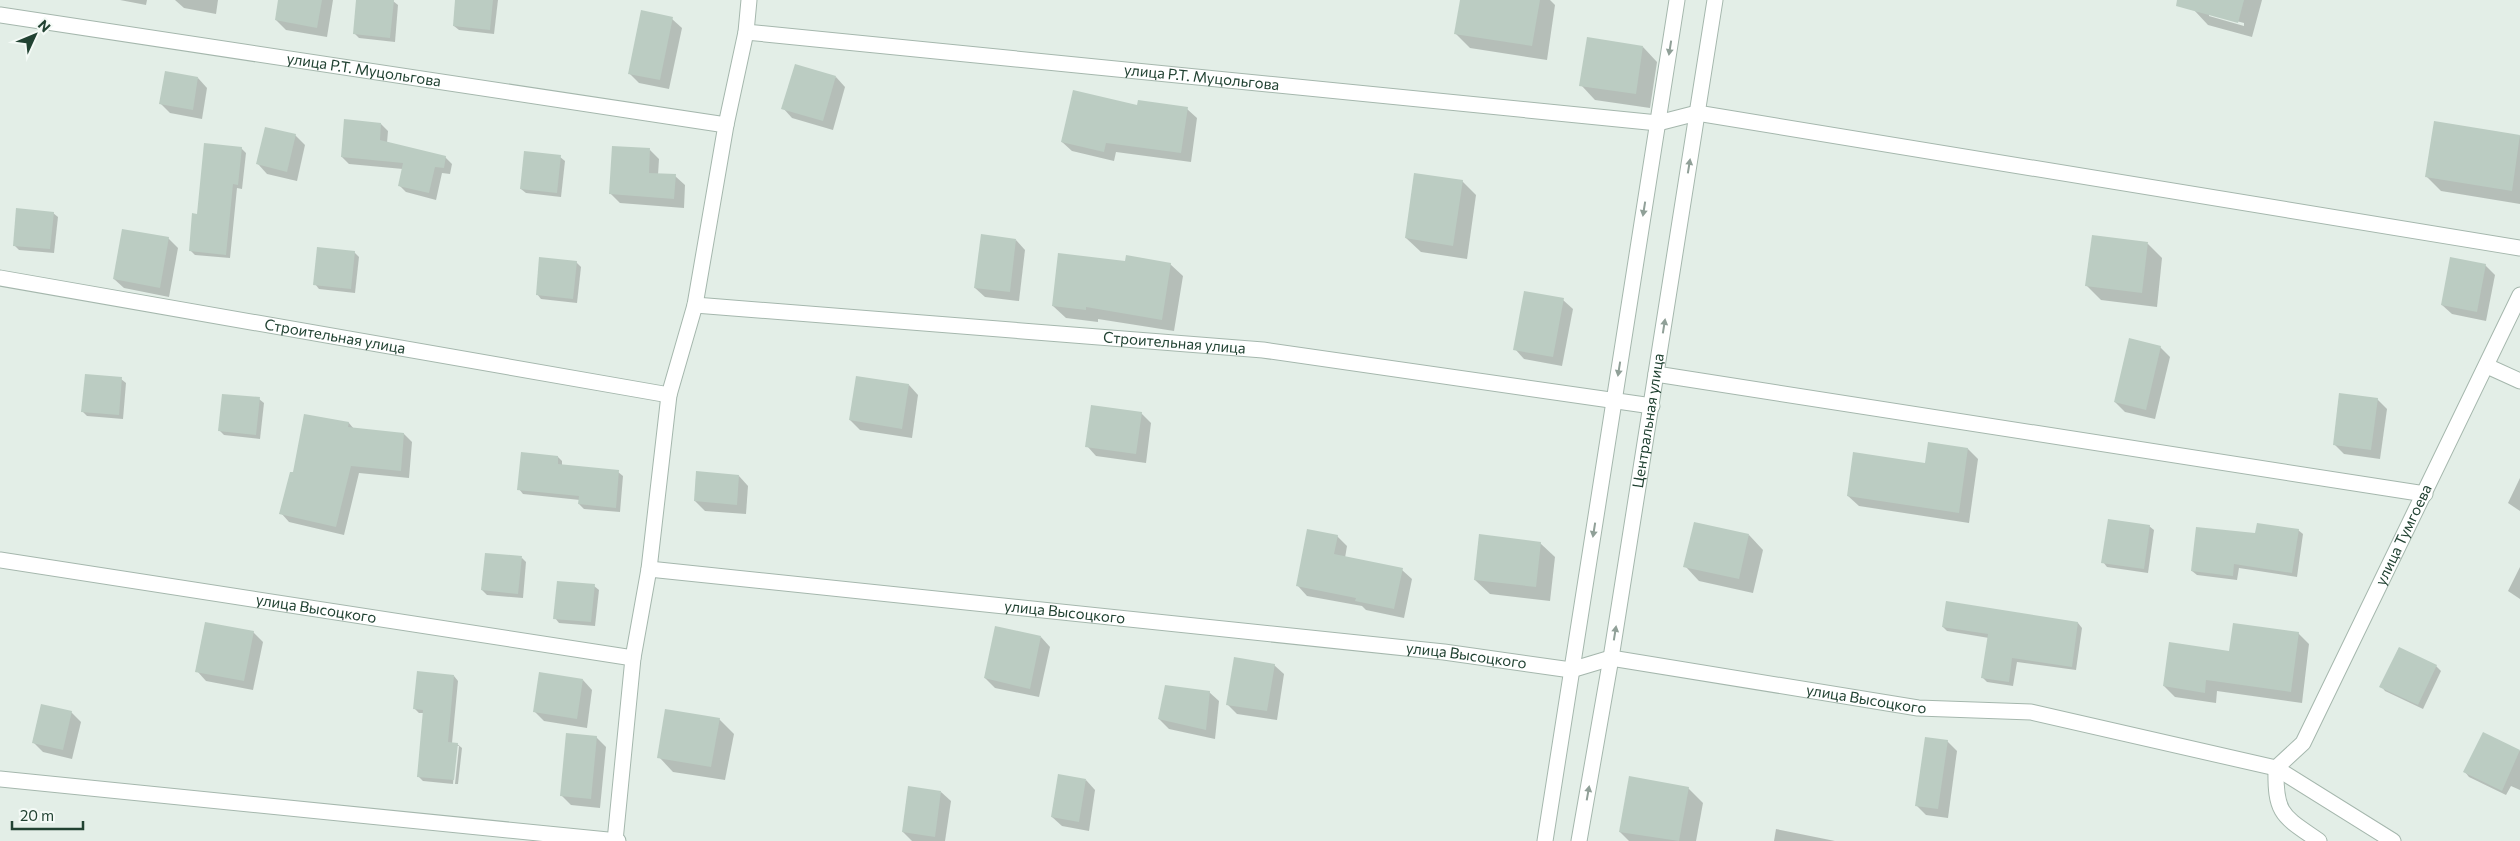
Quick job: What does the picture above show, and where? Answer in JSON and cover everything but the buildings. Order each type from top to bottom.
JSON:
[{"type":"street","points":[[0,779],[616,841],[633,658],[649,569],[669,396],[695,305],[726,125],[746,32],[749,0]]},
{"type":"street","points":[[1545,841],[1677,0]]},
{"type":"street","name":"Центральная улица","points":[[1579,841],[1652,406],[1715,0]]},
{"type":"street","name":"улица Р.Т. Муцольгова","points":[[0,15],[726,125]]},
{"type":"street","name":"улица Р.Т. Муцольгова","points":[[746,32],[1658,123]]},
{"type":"street","points":[[1658,123],[1697,113],[2520,248]]},
{"type":"street","name":"Строительная улица","points":[[0,278],[669,396]]},
{"type":"street","name":"улица Тумгоева","points":[[2276,768],[2303,743],[2520,296]]},
{"type":"street","name":"Строительная улица","points":[[695,305],[1263,350],[1652,406]]},
{"type":"street","points":[[2487,366],[2520,381]]},
{"type":"street","points":[[1656,374],[2425,494]]},
{"type":"street","name":"улица Высоцкого","points":[[0,560],[633,658]]},
{"type":"street","name":"улица Высоцкого","points":[[649,569],[1434,651],[1572,670],[1611,658],[1918,708],[2030,712],[2276,768],[2393,841]]},
{"type":"street","points":[[2276,768],[2275,796],[2281,808],[2288,819],[2319,841]]}]
